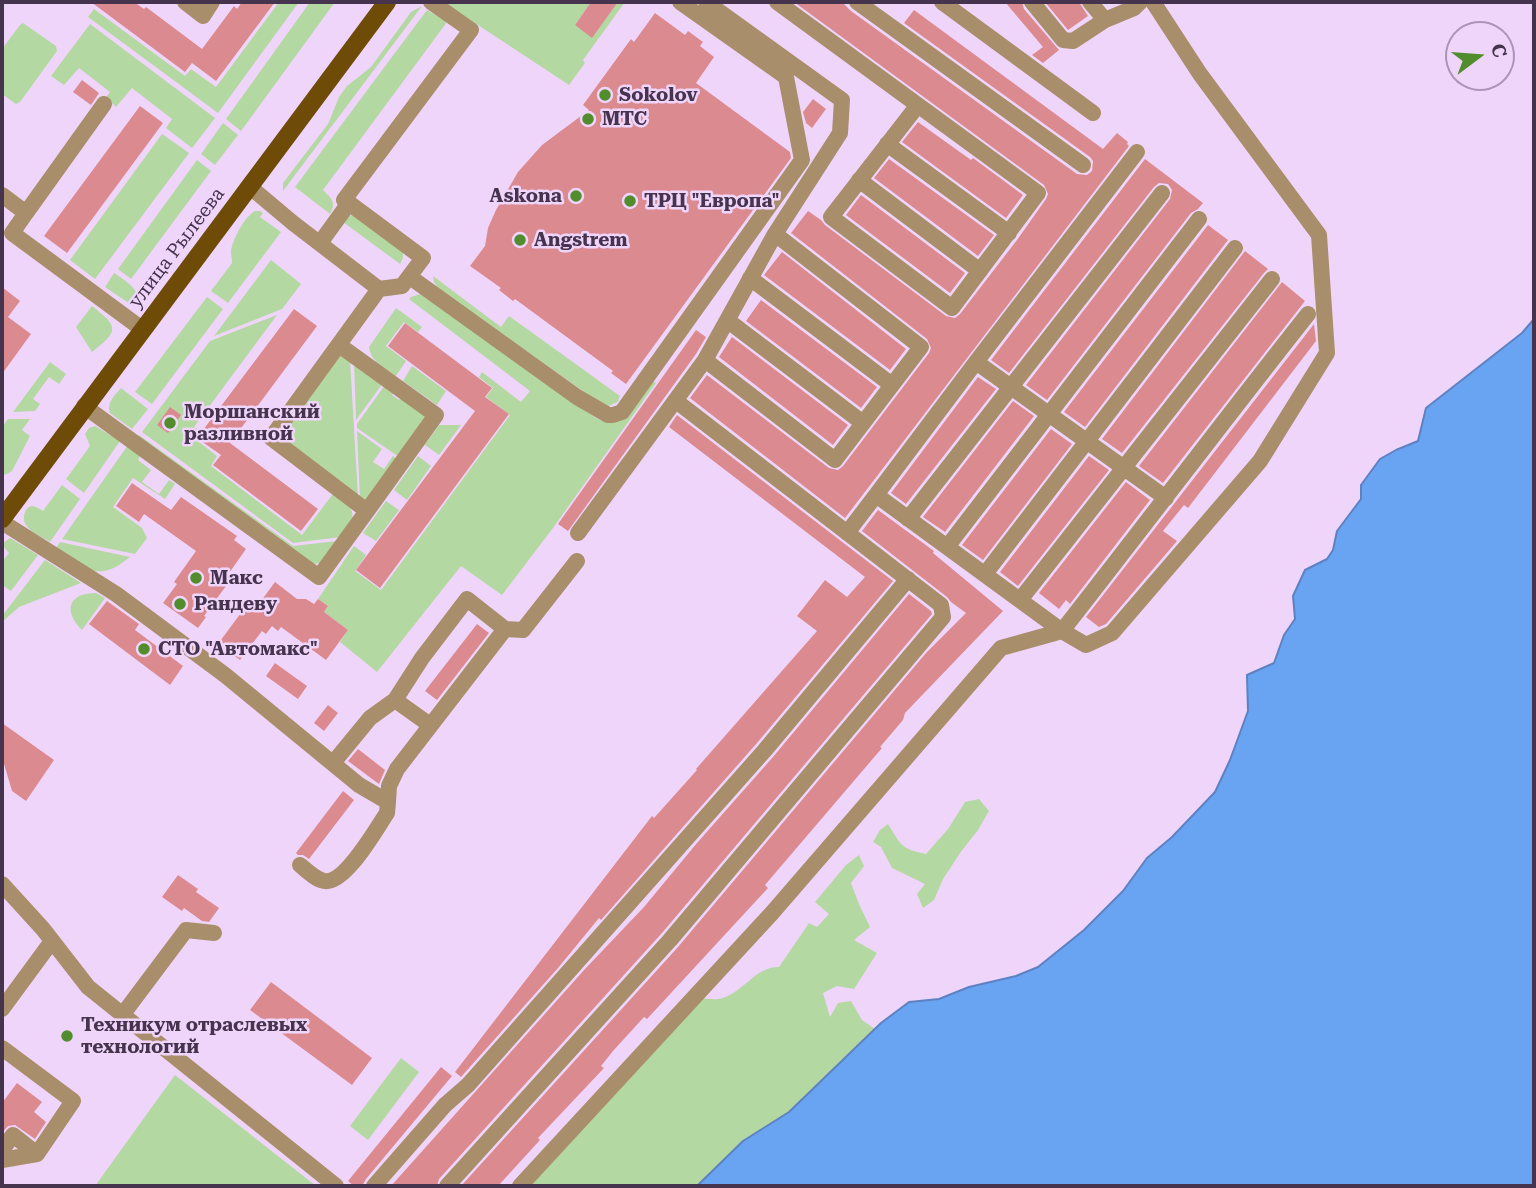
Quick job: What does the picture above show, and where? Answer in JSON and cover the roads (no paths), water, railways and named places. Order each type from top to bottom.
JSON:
[{"type":"main road","name":"улица Рылеева","points":[[2,521],[387,2]]},
{"type":"street","points":[[185,2],[203,16],[212,2]]},
{"type":"street","points":[[249,186],[379,289],[402,286],[423,258],[344,200],[471,30],[431,2]]},
{"type":"street","points":[[410,277],[586,402],[608,415],[622,412],[802,160],[786,77],[680,2]]},
{"type":"street","points":[[578,533],[705,360],[775,234],[840,133],[842,100],[706,2]]},
{"type":"street","points":[[777,2],[918,104],[1038,193],[951,308],[831,217],[918,104]]},
{"type":"street","points":[[857,2],[1083,165]]},
{"type":"street","points":[[942,2],[1093,113]]},
{"type":"street","points":[[1032,2],[1063,40],[1073,41],[1105,20],[1134,8],[1140,2]]},
{"type":"street","points":[[1090,2],[1105,20]]},
{"type":"street","points":[[876,495],[1062,631],[1086,645],[1112,633],[1260,461],[1327,353],[1319,235],[1200,74],[1153,2]]},
{"type":"street","points":[[104,104],[12,233],[142,329]]},
{"type":"street","points":[[887,144],[1009,233]]},
{"type":"street","points":[[847,533],[1137,152]]},
{"type":"street","points":[[859,180],[980,271]]},
{"type":"street","points":[[908,519],[1162,193]]},
{"type":"street","points":[[2,195],[26,213]]},
{"type":"street","points":[[320,243],[349,203]]},
{"type":"street","points":[[947,547],[1199,219]]},
{"type":"street","points":[[705,360],[835,460],[921,347],[775,234]]},
{"type":"street","points":[[985,574],[1235,248]]},
{"type":"street","points":[[750,278],[892,385]]},
{"type":"street","points":[[1020,600],[1272,279]]},
{"type":"street","points":[[367,510],[271,438],[379,289]]},
{"type":"street","points":[[520,1186],[772,913],[1002,648],[1062,631],[1308,314]]},
{"type":"street","points":[[727,320],[863,423]]},
{"type":"street","points":[[85,406],[319,578],[436,415],[339,345]]},
{"type":"street","points":[[976,362],[1166,498]]},
{"type":"street","points":[[447,1186],[670,940],[943,617],[941,605],[676,401]]},
{"type":"street","points":[[2,521],[116,594],[225,676],[359,785],[388,802]]},
{"type":"street","points":[[333,763],[370,718],[394,699],[467,599],[505,628],[523,630],[577,561]]},
{"type":"street","points":[[374,1186],[445,1105],[468,1085],[765,750],[908,579]]},
{"type":"street","points":[[300,865],[324,881],[334,880],[347,870],[387,813],[389,786],[397,769],[505,628]]},
{"type":"street","points":[[394,699],[430,725]]},
{"type":"street","points":[[2,884],[88,987],[335,1184]]},
{"type":"street","points":[[123,1014],[186,930],[214,933]]},
{"type":"street","points":[[2,1009],[52,941]]},
{"type":"street","points":[[2,1048],[73,1101],[37,1154],[2,1160]]},
{"type":"street","points":[[2,1150],[13,1135],[37,1154]]},
{"type":"water","points":[[1534,319],[1534,1186],[697,1186],[743,1141],[789,1112],[881,1023],[909,1002],[939,999],[969,987],[1016,976],[1038,967],[1084,930],[1123,891],[1147,858],[1172,837],[1215,792],[1248,711],[1247,675],[1274,663],[1284,635],[1295,619],[1293,596],[1305,570],[1327,559],[1333,550],[1337,531],[1361,499],[1361,485],[1380,459],[1418,441],[1426,408],[1522,333]]},
{"type":"place","name":"Sokolov","points":[[605,95]]},
{"type":"place","name":"МТС","points":[[588,119]]},
{"type":"place","name":"Askona","points":[[576,196]]},
{"type":"place","name":"ТРЦ \"Европа\"","points":[[630,201]]},
{"type":"place","name":"Angstrem","points":[[520,240]]},
{"type":"place","name":"Моршанский разливной","points":[[170,423]]},
{"type":"place","name":"Макс","points":[[196,578]]},
{"type":"place","name":"Рандеву","points":[[180,604]]},
{"type":"place","name":"СТО \"Автомакс\"","points":[[144,649]]},
{"type":"place","name":"Техникум отраслевых технологий","points":[[67,1036]]}]
